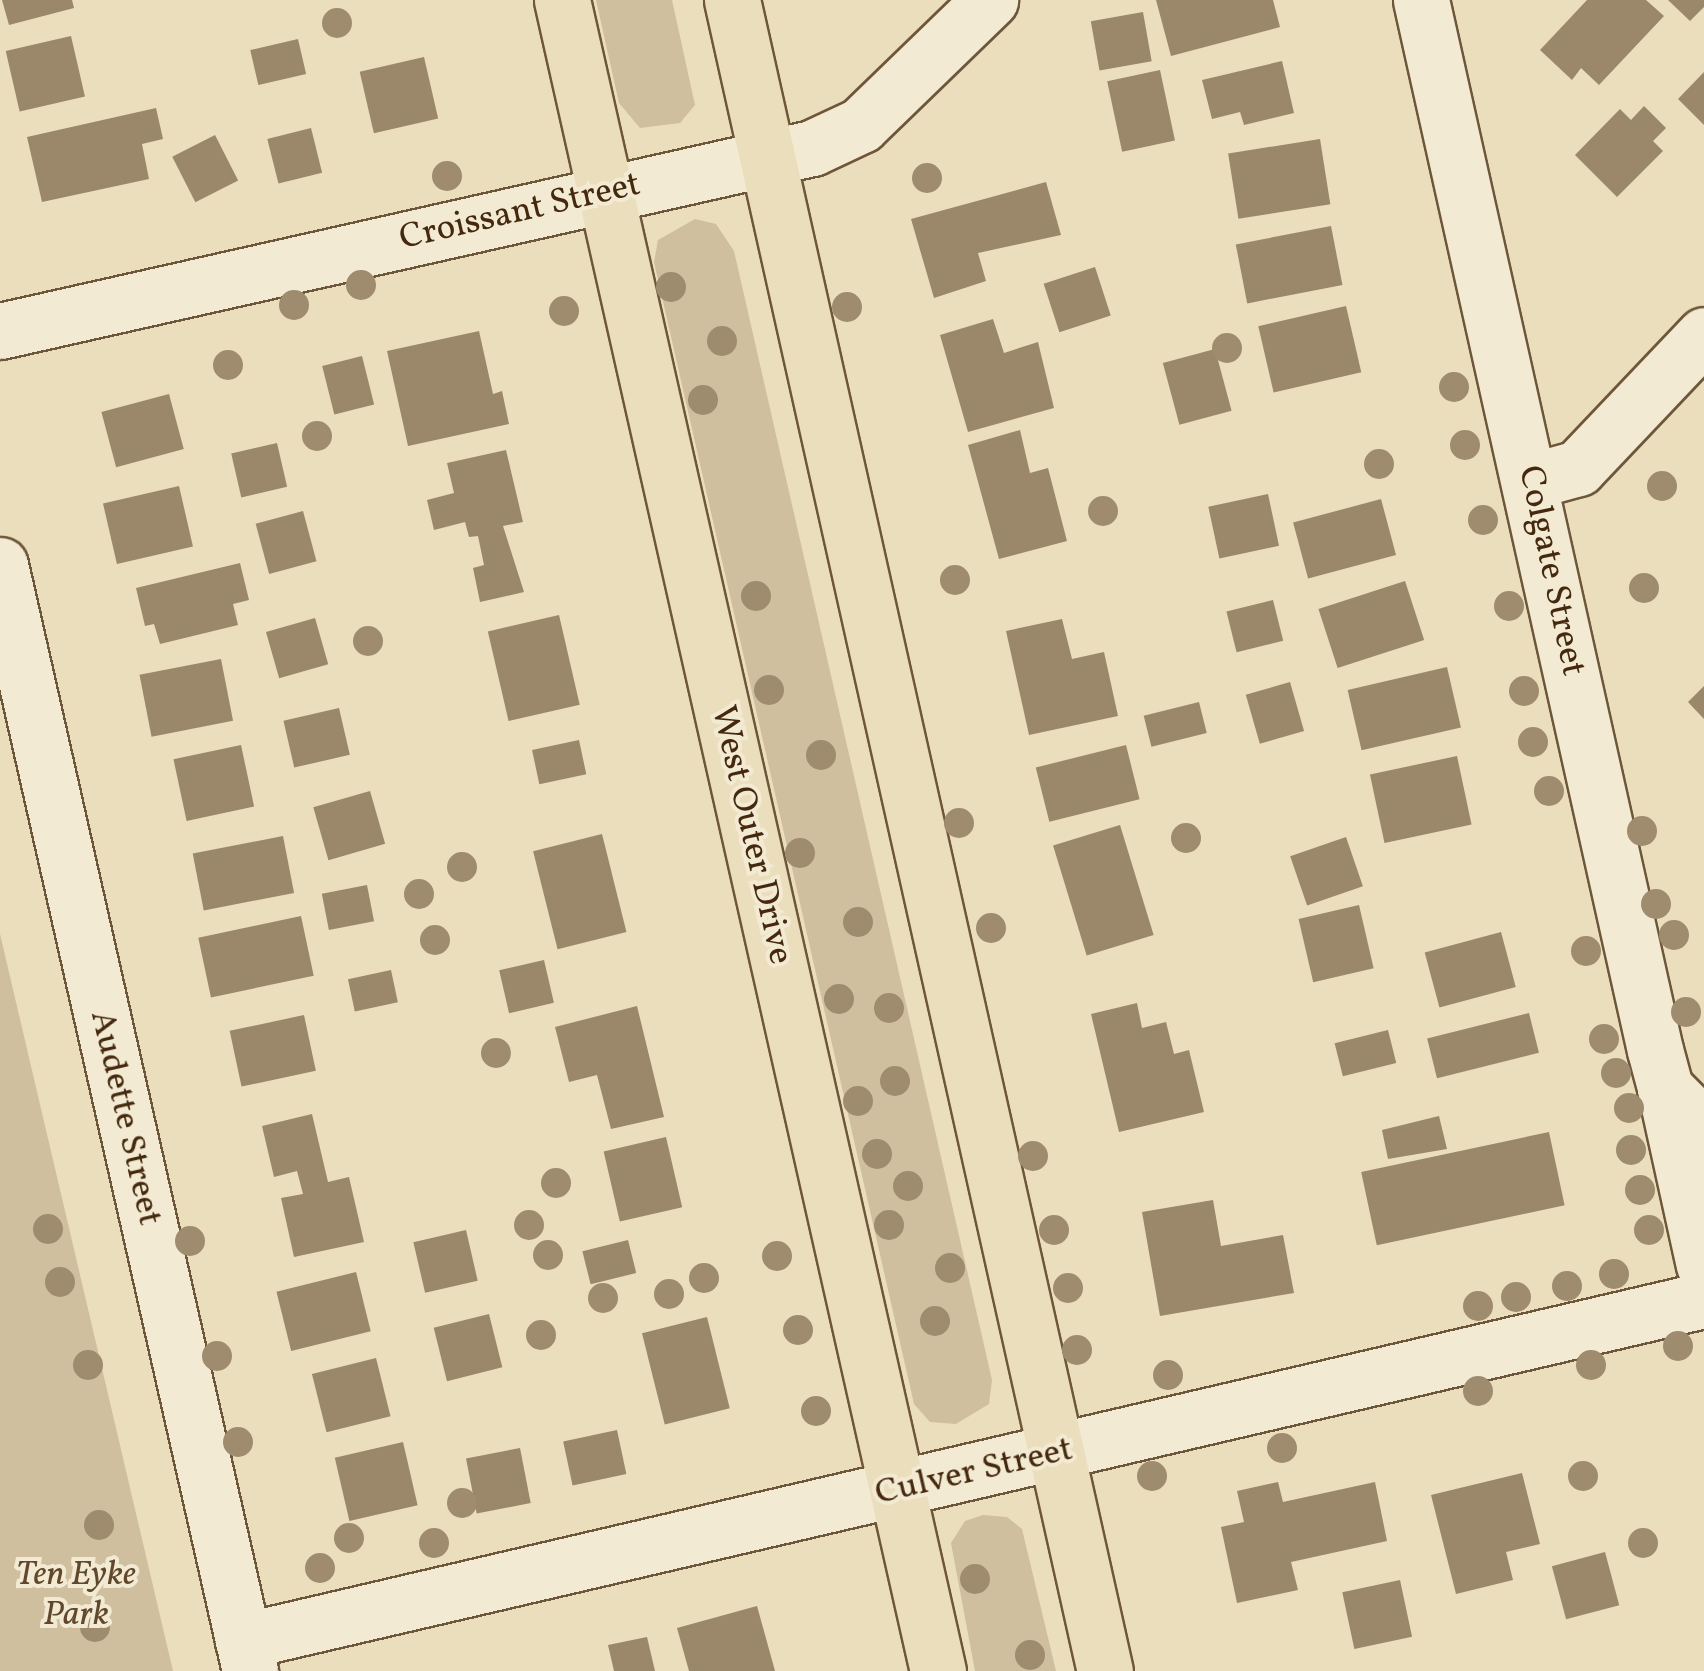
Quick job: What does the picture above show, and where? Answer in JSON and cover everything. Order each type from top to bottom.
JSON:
[{"type":"main road","name":"West Outer Drive","points":[[562,0],[938,1671]]},
{"type":"main road","points":[[732,0],[1106,1671]]},
{"type":"street","name":"Croissant Street","points":[[0,330],[605,190],[769,160],[861,125],[990,0]]},
{"type":"street","name":"Colgate Street","points":[[1421,0],[1704,1264]]},
{"type":"street","points":[[1531,481],[1578,468],[1704,335]]},
{"type":"street","name":"Audette Street","points":[[0,565],[247,1656]]},
{"type":"street","points":[[1665,1088],[1704,1127]]},
{"type":"street","name":"Culver Street","points":[[247,1656],[900,1489],[1704,1300]]},
{"type":"green space","points":[[596,0],[672,0],[695,105],[680,123],[640,128],[619,103]]},
{"type":"green space","points":[[695,219],[716,224],[734,251],[992,1380],[989,1404],[956,1424],[930,1422],[914,1404],[654,262],[658,240]]},
{"type":"green space","name":"Ten Eyke Park","points":[[0,934],[173,1671],[0,1671]]},
{"type":"green space","points":[[983,1515],[1007,1517],[1022,1529],[1056,1671],[975,1671],[951,1543],[965,1521]]},
{"type":"building","points":[[2,0],[72,0],[74,8],[9,25]]},
{"type":"building","points":[[1156,0],[1273,0],[1280,27],[1171,56]]},
{"type":"building","points":[[1587,0],[1646,0],[1664,16],[1599,85],[1581,68],[1572,80],[1540,50]]},
{"type":"building","points":[[1668,0],[1704,0],[1704,7],[1690,21]]},
{"type":"building","points":[[1143,12],[1152,61],[1099,70],[1091,21]]},
{"type":"building","points":[[71,36],[85,96],[20,111],[6,51]]},
{"type":"building","points":[[298,39],[306,74],[258,85],[250,50]]},
{"type":"building","points":[[424,57],[438,118],[374,133],[360,72]]},
{"type":"building","points":[[1282,61],[1294,113],[1244,125],[1240,112],[1212,119],[1202,80]]},
{"type":"building","points":[[1160,70],[1175,140],[1122,152],[1107,81]]},
{"type":"building","points":[[1704,72],[1704,125],[1678,99]]},
{"type":"building","points":[[1644,106],[1666,128],[1653,141],[1663,151],[1617,197],[1575,155],[1620,109],[1631,120]]},
{"type":"building","points":[[156,108],[163,139],[142,144],[149,179],[42,202],[27,137]]},
{"type":"building","points":[[311,128],[322,173],[278,184],[267,139]]},
{"type":"building","points":[[215,135],[238,180],[195,202],[172,157]]},
{"type":"building","points":[[1320,139],[1330,204],[1238,219],[1228,154]]},
{"type":"building","points":[[1046,182],[1061,235],[978,253],[986,281],[934,298],[911,219]]},
{"type":"building","points":[[1331,226],[1342,285],[1247,303],[1236,245]]},
{"type":"building","points":[[1095,267],[1111,316],[1059,332],[1044,284]]},
{"type":"building","points":[[1346,306],[1361,372],[1274,393],[1258,326]]},
{"type":"building","points":[[993,319],[1004,353],[1038,342],[1054,408],[968,432],[940,335]]},
{"type":"building","points":[[479,331],[493,394],[502,391],[509,424],[408,446],[387,351]]},
{"type":"building","points":[[1215,349],[1232,411],[1179,425],[1163,363]]},
{"type":"building","points":[[362,356],[374,405],[334,414],[322,366]]},
{"type":"building","points":[[169,394],[184,449],[116,467],[101,412]]},
{"type":"building","points":[[1020,430],[1030,473],[1048,468],[1067,541],[999,559],[968,445]]},
{"type":"building","points":[[277,443],[287,487],[241,497],[231,454]]},
{"type":"building","points":[[506,450],[523,522],[503,526],[524,592],[480,602],[473,568],[484,565],[478,536],[469,537],[465,522],[434,530],[427,500],[454,493],[447,463]]},
{"type":"building","points":[[179,486],[193,546],[117,564],[103,504]]},
{"type":"building","points":[[1268,494],[1279,546],[1219,559],[1208,507]]},
{"type":"building","points":[[1381,499],[1396,555],[1308,579],[1293,523]]},
{"type":"building","points":[[303,511],[316,561],[269,574],[256,524]]},
{"type":"building","points":[[240,563],[249,600],[233,604],[238,625],[160,644],[154,624],[145,626],[136,588]]},
{"type":"building","points":[[1405,581],[1424,640],[1338,668],[1318,609]]},
{"type":"building","points":[[1273,600],[1283,641],[1237,652],[1226,612]]},
{"type":"building","points":[[559,615],[580,705],[509,721],[488,631]]},
{"type":"building","points":[[315,618],[328,664],[279,678],[266,632]]},
{"type":"building","points":[[1062,619],[1072,659],[1104,652],[1118,716],[1029,735],[1006,631]]},
{"type":"building","points":[[221,659],[233,721],[152,737],[140,675]]},
{"type":"building","points":[[1447,667],[1461,727],[1362,750],[1348,690]]},
{"type":"building","points":[[1290,682],[1304,731],[1260,744],[1246,695]]},
{"type":"building","points":[[1704,686],[1704,719],[1688,702]]},
{"type":"building","points":[[1199,702],[1207,733],[1151,747],[1144,716]]},
{"type":"building","points":[[339,708],[350,755],[294,768],[283,721]]},
{"type":"building","points":[[579,740],[586,774],[539,784],[532,750]]},
{"type":"building","points":[[241,745],[254,807],[187,821],[174,759]]},
{"type":"building","points":[[1126,745],[1140,799],[1049,822],[1036,767]]},
{"type":"building","points":[[1457,756],[1472,824],[1384,843],[1370,775]]},
{"type":"building","points":[[370,791],[385,844],[328,860],[313,807]]},
{"type":"building","points":[[1120,825],[1154,935],[1087,955],[1053,845]]},
{"type":"building","points":[[602,834],[626,932],[558,949],[533,851]]},
{"type":"building","points":[[283,836],[294,893],[204,910],[193,854]]},
{"type":"building","points":[[1346,837],[1363,886],[1307,905],[1290,856]]},
{"type":"building","points":[[367,885],[374,921],[329,930],[322,894]]},
{"type":"building","points":[[1359,905],[1374,968],[1313,982],[1299,919]]},
{"type":"building","points":[[301,916],[314,976],[211,997],[198,938]]},
{"type":"building","points":[[1501,932],[1516,987],[1439,1008],[1425,952]]},
{"type":"building","points":[[544,960],[554,1003],[509,1013],[499,970]]},
{"type":"building","points":[[391,970],[398,1002],[355,1011],[348,979]]},
{"type":"building","points":[[1137,1003],[1142,1028],[1166,1022],[1174,1054],[1189,1050],[1204,1112],[1119,1132],[1091,1014]]},
{"type":"building","points":[[637,1006],[664,1117],[611,1129],[597,1075],[569,1082],[555,1027]]},
{"type":"building","points":[[1529,1013],[1539,1053],[1437,1078],[1427,1038]]},
{"type":"building","points":[[304,1015],[316,1071],[242,1087],[230,1031]]},
{"type":"building","points":[[1388,1030],[1396,1063],[1343,1076],[1335,1043]]},
{"type":"building","points":[[312,1114],[328,1182],[349,1177],[364,1242],[294,1257],[281,1198],[303,1194],[297,1171],[274,1177],[262,1126]]},
{"type":"building","points":[[1439,1116],[1447,1149],[1388,1159],[1382,1130]]},
{"type":"building","points":[[1549,1132],[1565,1205],[1377,1245],[1361,1172]]},
{"type":"building","points":[[666,1137],[682,1207],[620,1222],[604,1151]]},
{"type":"building","points":[[1213,1200],[1221,1246],[1283,1235],[1294,1293],[1160,1316],[1142,1212]]},
{"type":"building","points":[[466,1230],[478,1281],[425,1293],[413,1242]]},
{"type":"building","points":[[628,1240],[636,1273],[591,1284],[582,1251]]},
{"type":"building","points":[[356,1272],[371,1331],[291,1351],[276,1292]]},
{"type":"building","points":[[489,1314],[502,1367],[447,1381],[434,1328]]},
{"type":"building","points":[[707,1317],[730,1408],[665,1424],[642,1333]]},
{"type":"building","points":[[376,1358],[391,1416],[326,1432],[312,1374]]},
{"type":"building","points":[[617,1430],[626,1474],[573,1485],[563,1441]]},
{"type":"building","points":[[403,1442],[418,1505],[349,1521],[335,1458]]},
{"type":"building","points":[[520,1448],[531,1503],[477,1513],[466,1458]]},
{"type":"building","points":[[1522,1473],[1540,1544],[1506,1552],[1513,1580],[1456,1594],[1431,1495]]},
{"type":"building","points":[[1278,1482],[1283,1502],[1375,1482],[1387,1541],[1291,1562],[1298,1590],[1237,1603],[1221,1527],[1244,1522],[1237,1491]]},
{"type":"building","points":[[1605,1552],[1619,1605],[1566,1619],[1552,1566]]},
{"type":"building","points":[[1400,1580],[1412,1637],[1354,1649],[1342,1592]]},
{"type":"building","points":[[757,1606],[775,1671],[689,1671],[677,1628]]},
{"type":"building","points":[[647,1637],[655,1671],[614,1671],[608,1645]]}]
